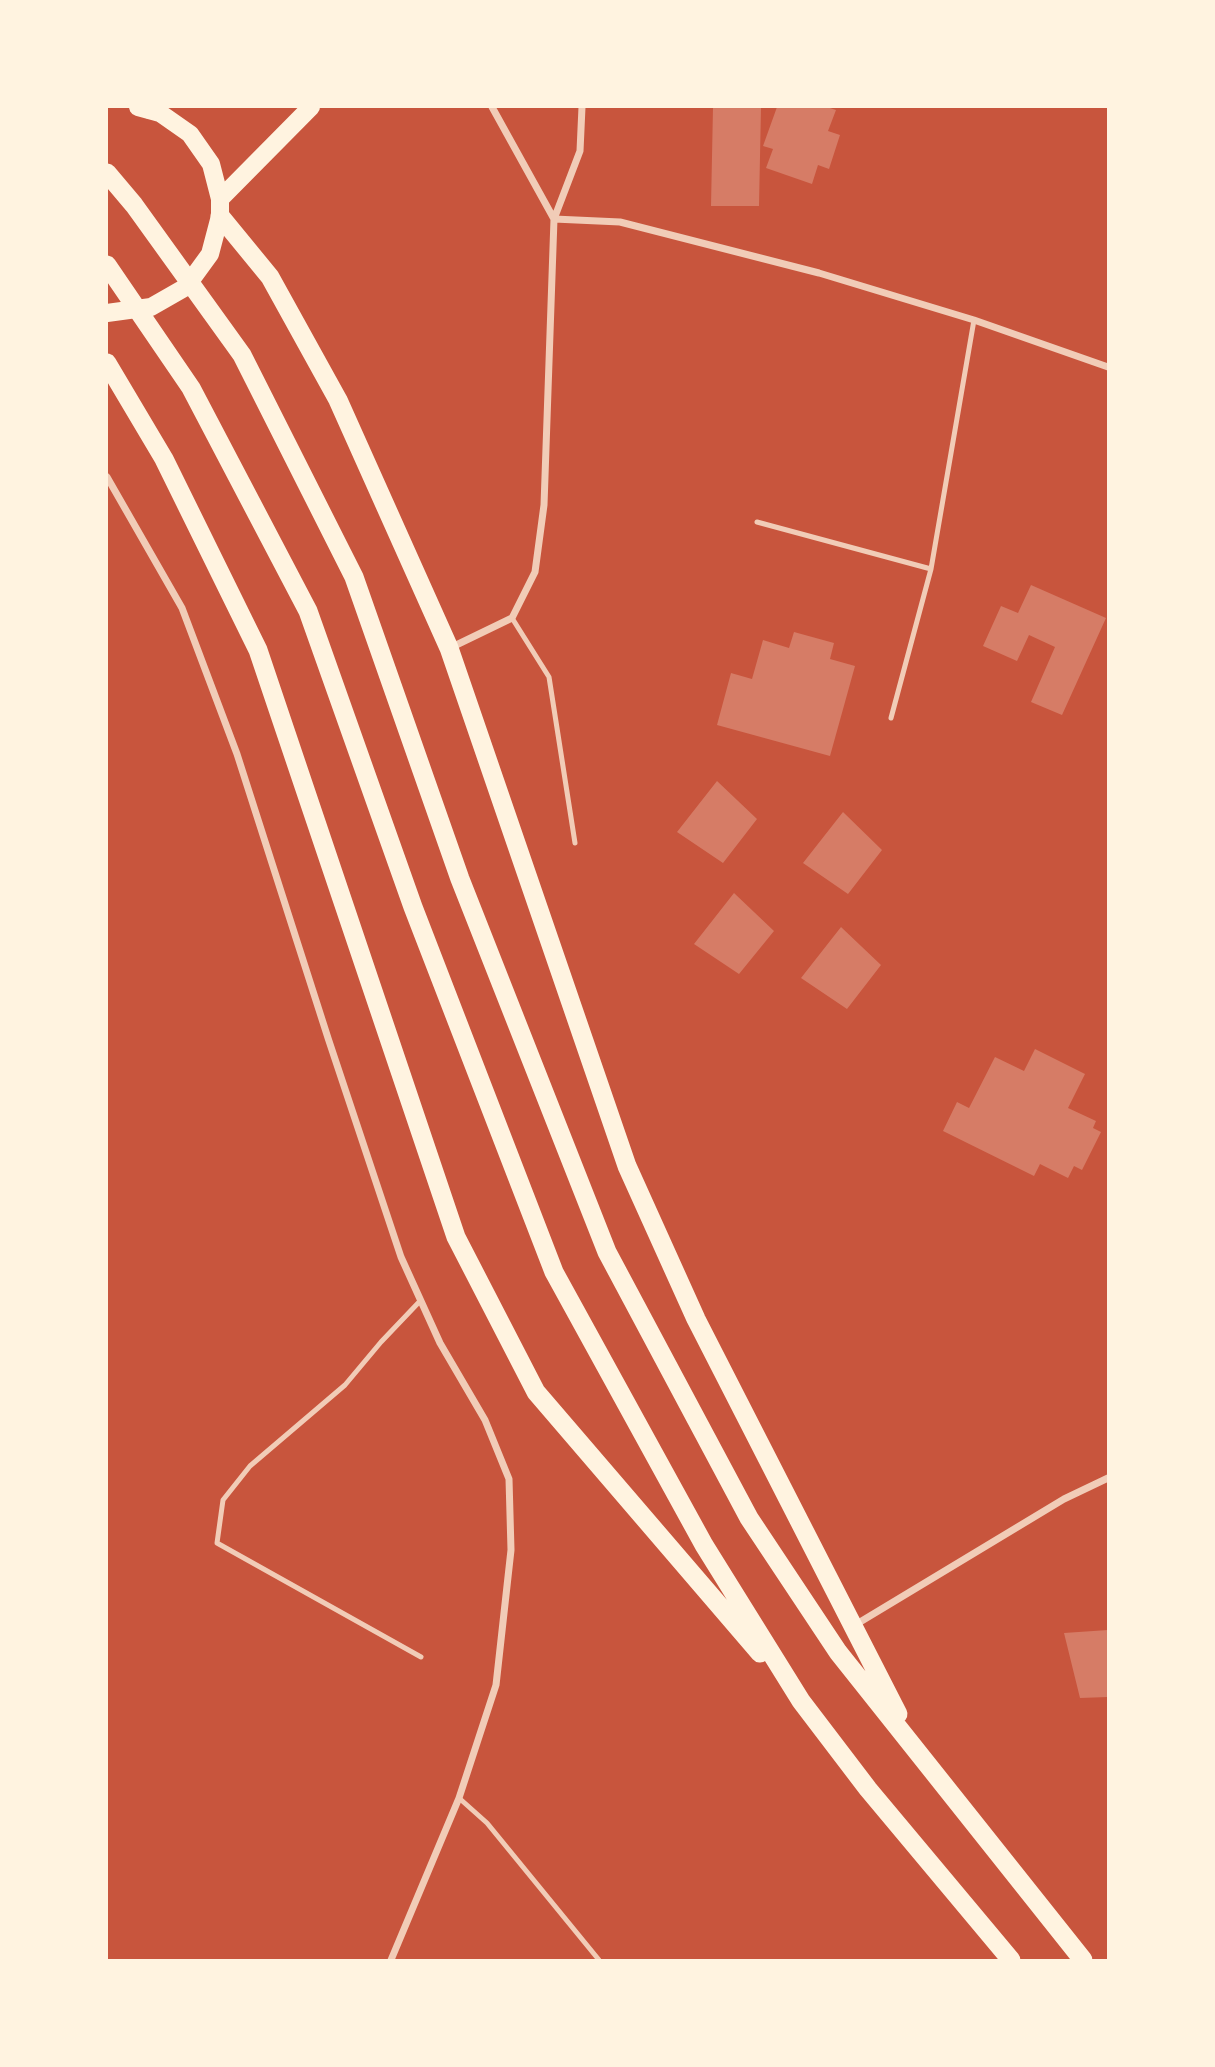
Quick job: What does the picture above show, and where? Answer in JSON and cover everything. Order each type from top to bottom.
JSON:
[{"type":"highway","points":[[107,173],[134,205],[242,355],[354,577],[460,879],[607,1252],[749,1518],[838,1652],[1083,1960]]},
{"type":"highway","points":[[220,208],[270,276],[338,400],[449,649],[627,1166],[696,1319],[855,1625],[915,1747]]},
{"type":"highway","points":[[107,265],[191,387],[308,611],[413,907],[554,1272],[704,1545],[801,1701]]},
{"type":"highway","points":[[107,363],[164,459],[258,650],[456,1237],[530,1380],[537,1392],[801,1701],[868,1789],[1011,1960]]},
{"type":"main road","points":[[220,208],[311,107]]},
{"type":"main road","points":[[107,313],[151,307],[186,287],[210,254],[220,208],[211,164],[190,134],[152,108]]},
{"type":"street","points":[[492,107],[554,219]]},
{"type":"street","points":[[449,649],[512,618],[535,572],[544,505],[554,219],[580,151],[582,107]]},
{"type":"street","points":[[554,219],[620,222],[819,273],[974,320],[1108,367]]},
{"type":"street","points":[[107,477],[182,608],[237,754],[327,1038],[401,1257],[440,1343],[485,1420],[509,1479],[511,1550],[496,1685],[459,1798],[391,1960]]},
{"type":"street","points":[[855,1625],[1064,1499],[1108,1478]]},
{"type":"lane","points":[[891,718],[930,569],[974,320]]},
{"type":"lane","points":[[757,522],[930,569]]},
{"type":"lane","points":[[512,618],[549,677],[575,843]]},
{"type":"lane","points":[[421,1300],[345,1385],[250,1466],[223,1500],[217,1543],[421,1657]]},
{"type":"lane","points":[[459,1798],[487,1823],[599,1960]]},
{"type":"building","points":[[713,107],[761,107],[759,206],[711,206]]},
{"type":"building","points":[[777,107],[827,107],[836,110],[828,131],[840,135],[829,169],[818,165],[812,184],[766,168],[773,149],[763,146]]},
{"type":"building","points":[[1031,585],[1106,618],[1062,715],[1031,702],[1055,647],[1029,635],[1017,661],[983,646],[1001,606],[1018,613]]},
{"type":"building","points":[[794,632],[834,643],[830,659],[855,666],[830,756],[717,725],[731,673],[752,679],[763,640],[789,648]]},
{"type":"building","points":[[717,781],[757,819],[723,863],[677,832]]},
{"type":"building","points":[[843,812],[882,850],[848,894],[803,863]]},
{"type":"building","points":[[734,893],[774,931],[739,974],[694,944]]},
{"type":"building","points":[[841,927],[881,965],[847,1009],[801,978]]},
{"type":"building","points":[[1035,1049],[1085,1074],[1068,1108],[1096,1121],[1093,1128],[1101,1132],[1082,1170],[1074,1166],[1068,1178],[1040,1164],[1034,1176],[943,1131],[957,1102],[969,1108],[995,1057],[1024,1071]]},
{"type":"building","points":[[1108,1630],[1108,1697],[1080,1698],[1064,1633]]}]
